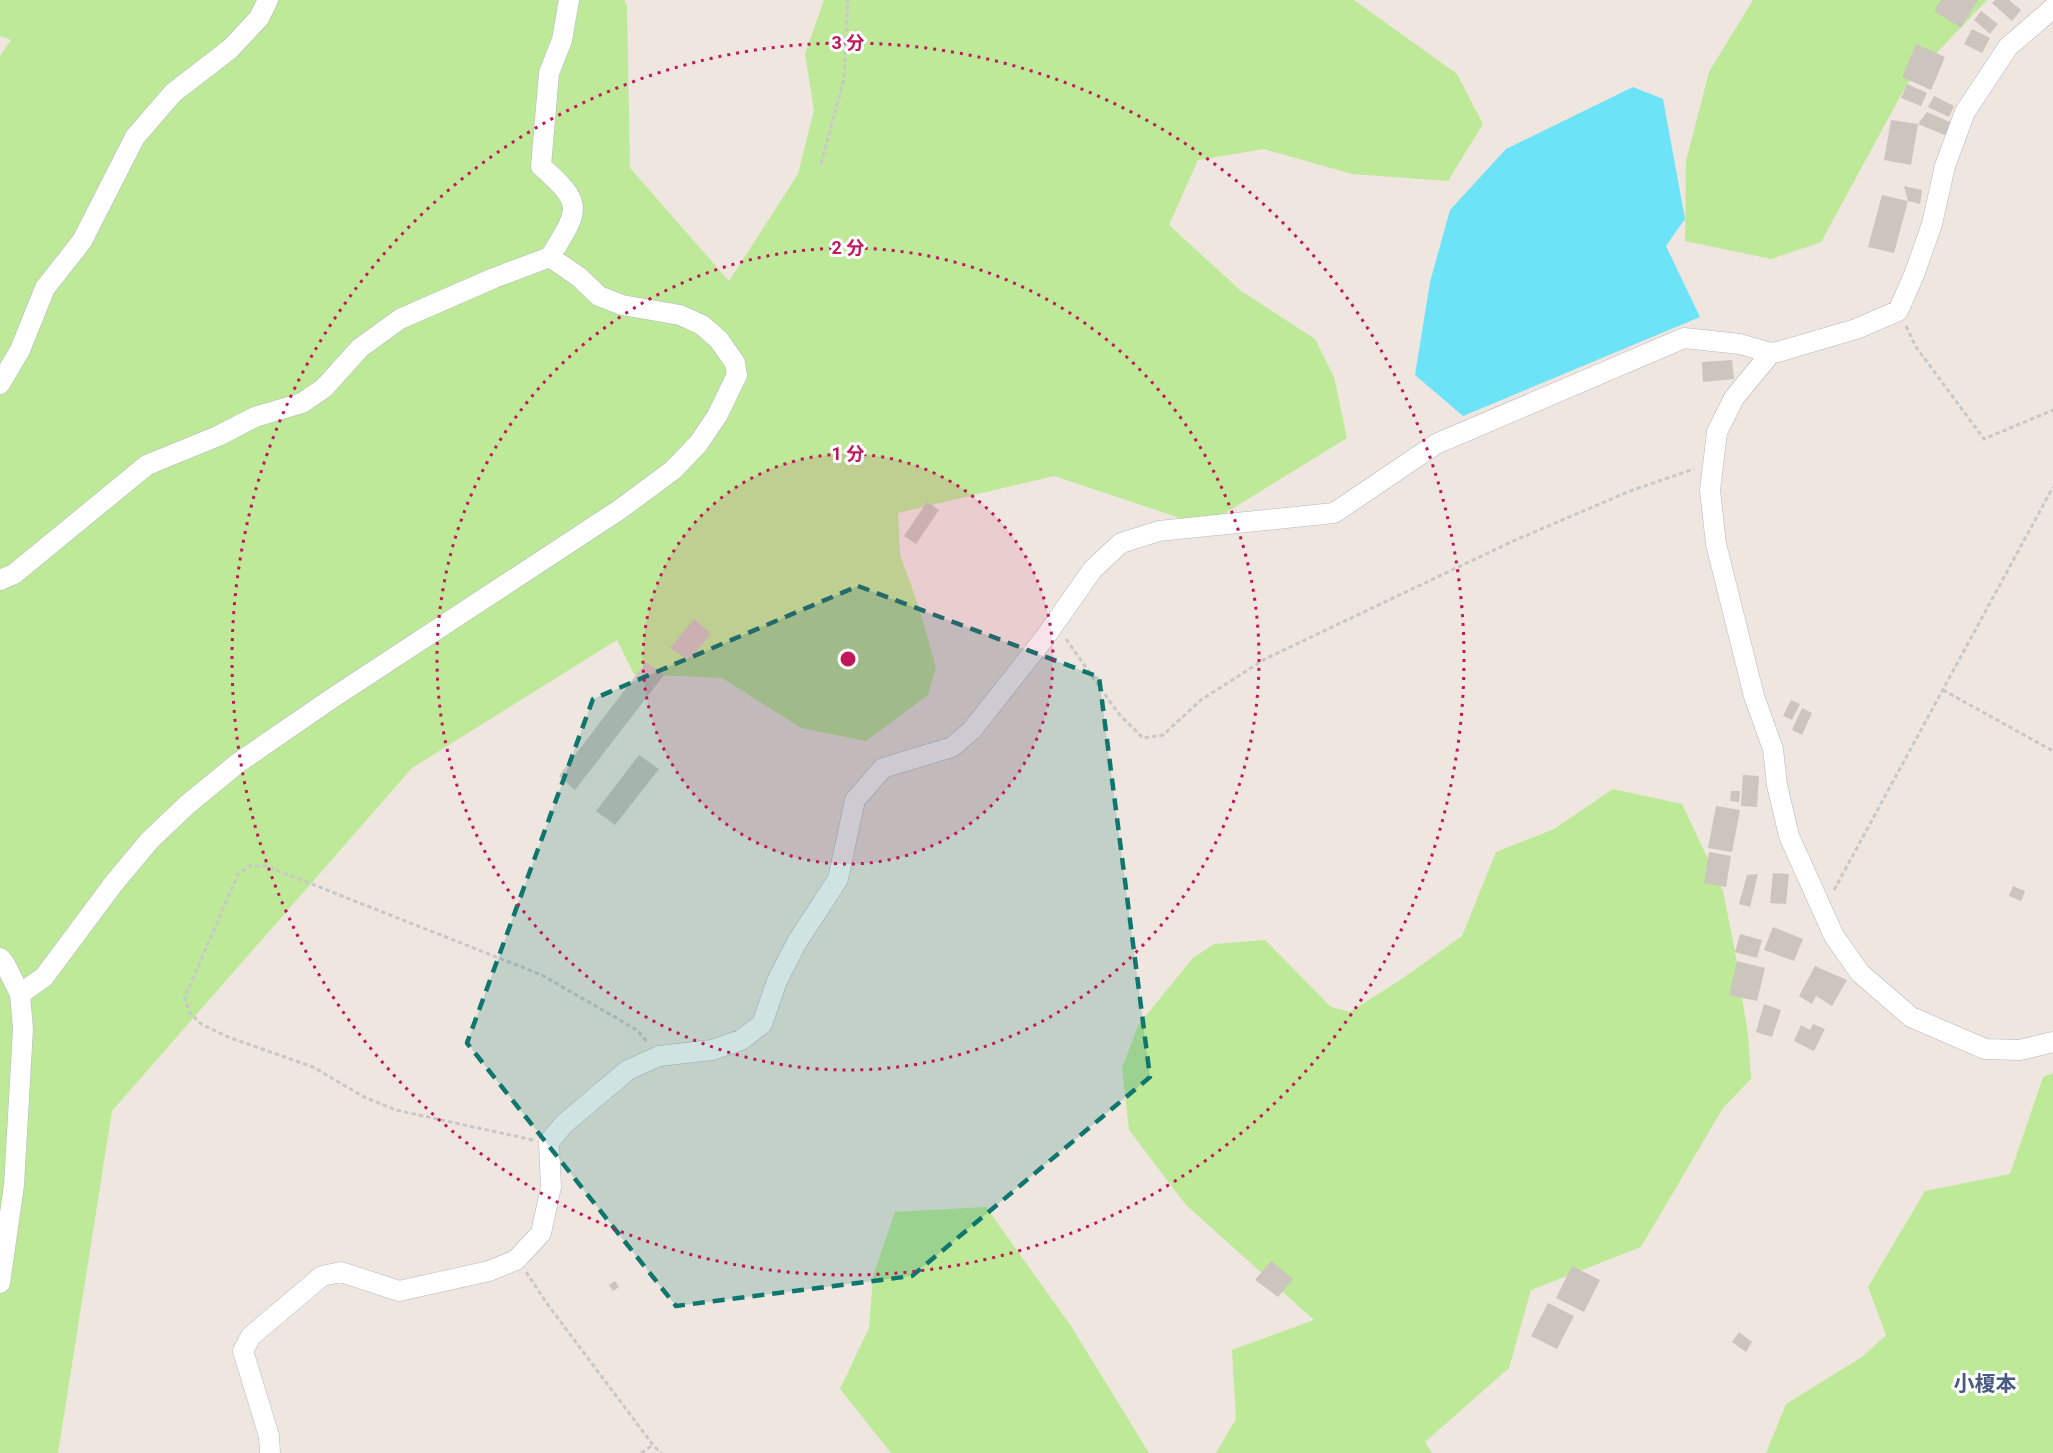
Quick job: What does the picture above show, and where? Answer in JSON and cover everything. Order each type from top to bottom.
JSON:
[{"type":"street","points":[[0,384],[20,350],[45,288],[82,241],[135,137],[173,93],[230,49],[259,18],[268,0]]},
{"type":"street","points":[[0,580],[14,574],[147,465],[218,436],[255,417],[302,403],[324,388],[360,348],[400,319],[494,278],[550,257],[572,222],[573,200],[562,185],[541,166],[549,73],[562,39],[569,0]]},
{"type":"street","points":[[270,1453],[269,1436],[243,1351],[251,1336],[322,1276],[341,1272],[399,1291],[489,1270],[516,1260],[541,1233],[550,1187],[549,1142],[564,1124],[628,1070],[659,1056],[712,1050],[741,1040],[762,1024],[777,981],[838,879],[855,800],[883,768],[952,747],[972,730],[1093,569],[1121,543],[1159,531],[1334,513],[1436,444],[1684,338],[1740,344],[1771,353],[1856,329],[1898,311],[1914,276],[1932,224],[1945,166],[1965,112],[2008,47],[2053,8]]},
{"type":"street","points":[[20,994],[44,977],[114,883],[150,840],[238,763],[331,699],[619,510],[673,470],[698,444],[717,416],[737,375],[735,363],[718,340],[702,325],[680,315],[622,305],[599,296],[579,277],[550,257]]},
{"type":"street","points":[[1771,353],[1734,398],[1717,432],[1710,490],[1716,544],[1754,696],[1773,749],[1777,785],[1789,836],[1834,936],[1860,973],[1911,1017],[1985,1048],[2020,1050],[2053,1041]]},
{"type":"street","points":[[0,958],[20,994],[22,1029],[14,1185],[0,1283]]},
{"type":"path","points":[[821,164],[844,78],[848,0]]},
{"type":"path","points":[[1898,311],[1916,347],[1984,439],[2053,410]]},
{"type":"path","points":[[1055,622],[1118,713],[1143,738],[1163,735],[1201,700],[1265,659],[1511,542],[1630,491],[1713,463]]},
{"type":"path","points":[[1822,912],[2053,486]]},
{"type":"path","points":[[1942,690],[2053,751]]},
{"type":"path","points":[[549,1142],[526,1140],[396,1110],[364,1097],[313,1067],[228,1037],[201,1024],[189,1012],[185,997],[238,874],[249,866],[266,866],[542,975],[637,1030],[659,1056]]},
{"type":"path","points":[[516,1260],[661,1453]]},
{"type":"path","points":[[641,1453],[653,1445]]},
{"type":"highlighted area","points":[[858,586],[1099,677],[1150,1077],[912,1276],[676,1306],[467,1043],[593,699]]},
{"type":"green space","points":[[0,0],[624,0],[627,6],[630,168],[729,281],[798,174],[814,110],[805,54],[824,0],[1354,0],[1457,74],[1483,124],[1448,181],[1352,174],[1264,149],[1198,160],[1169,225],[1241,291],[1315,339],[1334,377],[1347,438],[1204,526],[1054,476],[898,513],[900,554],[936,667],[928,695],[866,741],[801,728],[722,678],[634,674],[617,640],[412,768],[112,1111],[58,1453],[0,1453],[0,56],[11,40],[0,36]]},
{"type":"green space","points":[[1753,0],[1987,0],[1907,84],[1821,242],[1771,259],[1685,241],[1686,161],[1709,72]]},
{"type":"green space","points":[[1613,789],[1682,804],[1723,891],[1748,1035],[1751,1079],[1723,1108],[1641,1247],[1531,1290],[1509,1368],[1425,1442],[1432,1453],[1216,1453],[1236,1419],[1232,1350],[1314,1320],[1186,1205],[1129,1130],[1122,1068],[1139,1024],[1193,958],[1214,944],[1265,940],[1331,1007],[1350,1012],[1462,936],[1496,852],[1554,829]]},
{"type":"green space","points":[[2053,1073],[2053,1453],[1766,1453],[1786,1404],[1862,1357],[1886,1335],[1868,1287],[1925,1191],[2010,1174],[2043,1077]]},
{"type":"green space","points":[[986,1207],[1071,1326],[1149,1453],[891,1453],[840,1389],[869,1328],[873,1276],[895,1212]]},
{"type":"water","points":[[1633,87],[1663,99],[1685,219],[1666,246],[1700,317],[1463,416],[1415,375],[1430,282],[1450,210],[1506,149]]},
{"type":"building","points":[[1941,0],[1978,0],[1961,28],[1934,11]]},
{"type":"building","points":[[1995,0],[2009,0],[2021,10],[2012,21],[1992,3]]},
{"type":"building","points":[[1981,11],[1998,24],[1990,34],[1974,20]]},
{"type":"building","points":[[1972,29],[1990,38],[1982,53],[1964,44]]},
{"type":"building","points":[[1916,44],[1945,57],[1931,90],[1902,77]]},
{"type":"building","points":[[1907,84],[1927,93],[1921,106],[1901,98]]},
{"type":"building","points":[[1934,96],[1954,106],[1949,117],[1928,107]]},
{"type":"building","points":[[1927,112],[1952,123],[1947,136],[1918,124]]},
{"type":"building","points":[[1891,120],[1918,124],[1911,165],[1884,160]]},
{"type":"building","points":[[1904,186],[1922,190],[1920,204],[1908,201]]},
{"type":"building","points":[[1882,195],[1908,201],[1894,253],[1868,247]]},
{"type":"building","points":[[1732,360],[1734,379],[1703,382],[1702,362]]},
{"type":"building","points":[[927,502],[939,510],[916,544],[904,536]]},
{"type":"building","points":[[694,619],[711,634],[689,660],[670,648]]},
{"type":"building","points":[[646,662],[664,675],[575,790],[559,776]]},
{"type":"building","points":[[1791,700],[1800,704],[1792,720],[1783,716]]},
{"type":"building","points":[[1802,708],[1812,713],[1802,735],[1792,730]]},
{"type":"building","points":[[639,755],[659,769],[615,825],[596,811]]},
{"type":"building","points":[[1743,775],[1759,776],[1757,807],[1741,806]]},
{"type":"building","points":[[1731,791],[1740,791],[1739,802],[1730,801]]},
{"type":"building","points":[[1716,806],[1740,810],[1732,852],[1708,848]]},
{"type":"building","points":[[1709,852],[1731,856],[1726,887],[1704,883]]},
{"type":"building","points":[[1773,873],[1789,874],[1786,904],[1770,903]]},
{"type":"building","points":[[1758,874],[1750,907],[1739,904],[1747,875]]},
{"type":"building","points":[[2013,886],[2025,891],[2021,901],[2009,896]]},
{"type":"building","points":[[1773,927],[1803,939],[1794,961],[1764,950]]},
{"type":"building","points":[[1740,934],[1762,940],[1757,958],[1735,952]]},
{"type":"building","points":[[1737,961],[1765,968],[1757,1001],[1729,995]]},
{"type":"building","points":[[1815,966],[1847,980],[1832,1006],[1816,996],[1812,1004],[1799,996]]},
{"type":"building","points":[[1764,1004],[1781,1010],[1772,1037],[1756,1032]]},
{"type":"building","points":[[1813,1024],[1825,1029],[1814,1051],[1794,1041],[1801,1025],[1810,1030]]},
{"type":"building","points":[[1271,1261],[1293,1279],[1278,1297],[1255,1280]]},
{"type":"building","points":[[1572,1266],[1600,1280],[1584,1312],[1556,1298]]},
{"type":"building","points":[[615,1281],[619,1287],[613,1291],[609,1285]]},
{"type":"building","points":[[1548,1303],[1574,1316],[1557,1349],[1531,1336]]},
{"type":"building","points":[[1739,1332],[1752,1342],[1746,1352],[1732,1342]]},
{"type":"district","name":"小榎本","points":[[1985,1384]]}]
